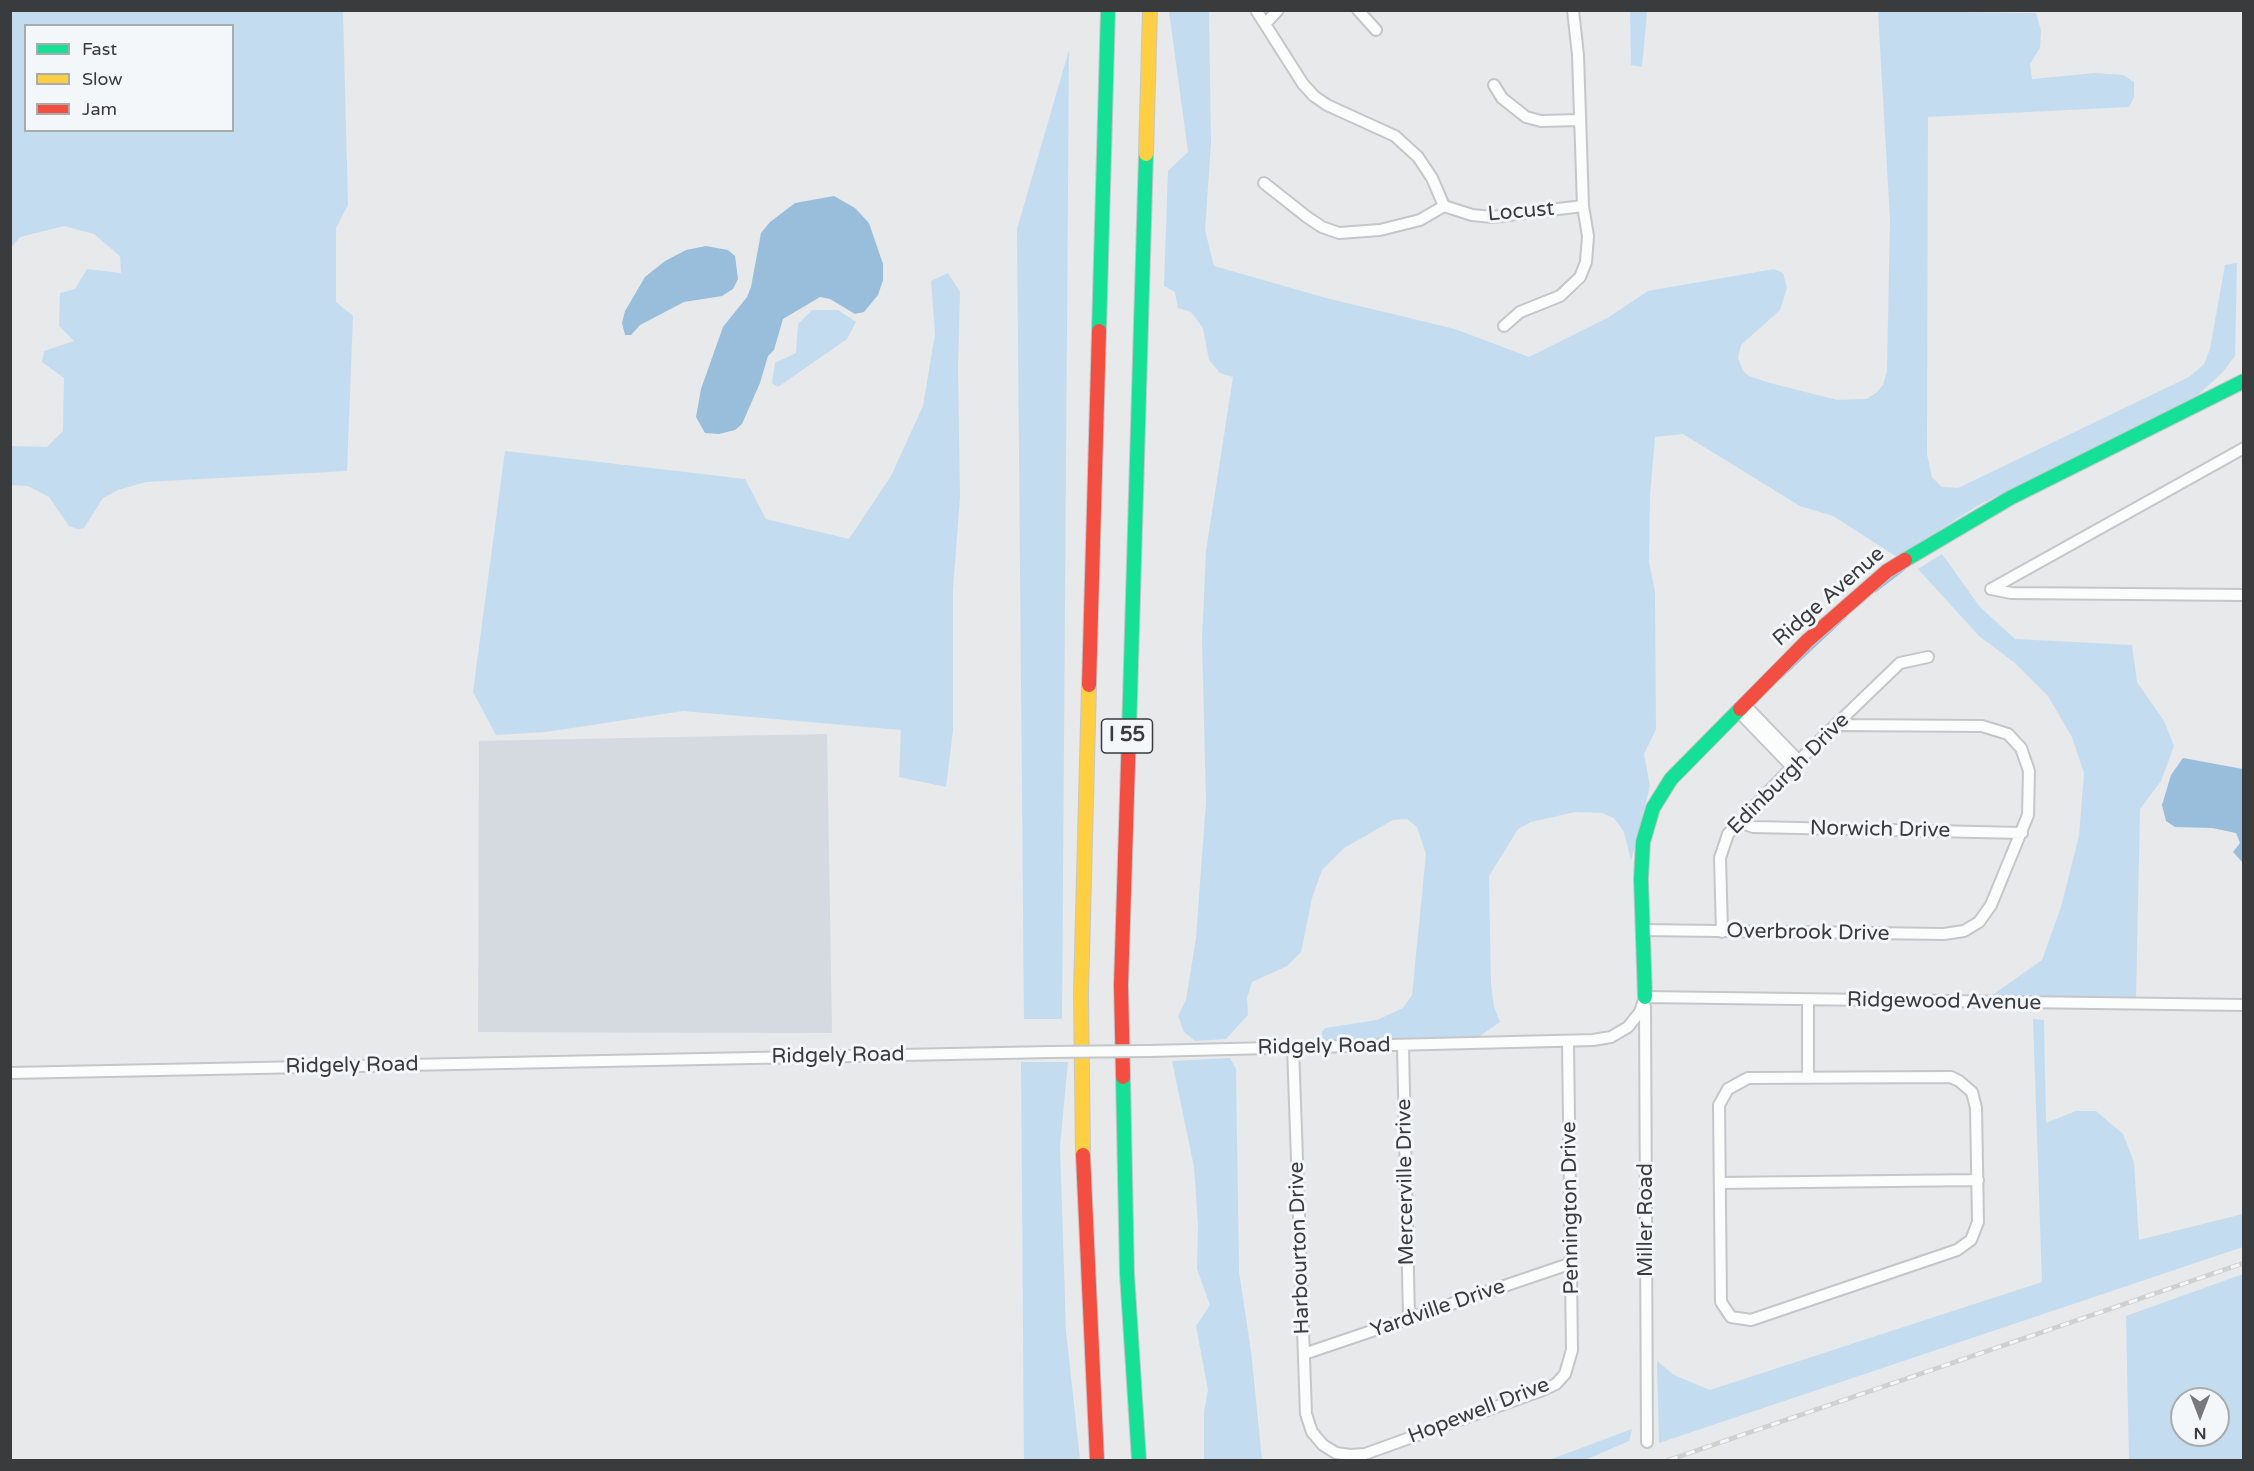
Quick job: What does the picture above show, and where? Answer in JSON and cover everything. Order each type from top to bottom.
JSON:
[{"type":"main road","name":"I 55","points":[[1097,1461],[1084,1216],[1081,993],[1108,10]]},
{"type":"main road","name":"I 55","points":[[1139,1461],[1126,1263],[1121,985],[1150,10]]},
{"type":"main road","name":"Ridge Avenue","points":[[1645,998],[1642,842],[1653,808],[1671,779],[1852,600],[1909,556],[2010,498],[2244,381]]},
{"type":"street","points":[[1256,10],[1303,84],[1314,96],[1327,105],[1395,136],[1418,157],[1432,178],[1444,206],[1420,220],[1380,230],[1339,233],[1315,222],[1264,183]]},
{"type":"street","points":[[1265,24],[1278,10]]},
{"type":"street","points":[[1358,10],[1376,30]]},
{"type":"street","points":[[1504,326],[1520,312],[1560,296],[1580,277],[1586,262],[1588,236],[1583,206],[1578,55],[1573,10]]},
{"type":"street","points":[[1494,85],[1502,99],[1526,117],[1541,121],[1580,120]]},
{"type":"street","name":"Locust","points":[[1444,206],[1472,215],[1492,217],[1583,206]]},
{"type":"street","points":[[2244,448],[1991,589],[2011,593],[2244,594]]},
{"type":"street","name":"Edinburgh Drive","points":[[1722,932],[1720,858],[1722,844],[1738,822],[1900,663],[1928,657]]},
{"type":"street","points":[[1741,708],[1795,764]]},
{"type":"street","points":[[1838,725],[1982,726],[2008,735],[2021,748],[2029,771],[2029,808],[2022,833]]},
{"type":"street","name":"Norwich Drive","points":[[1738,822],[1753,827],[2022,833]]},
{"type":"street","name":"Overbrook Drive","points":[[1642,930],[1944,934],[1964,931],[1979,922],[1991,905],[2022,833]]},
{"type":"street","name":"Ridgewood Avenue","points":[[1645,998],[2244,1005]]},
{"type":"street","name":"Ridgely Road","points":[[10,1073],[1568,1042],[1611,1037],[1621,1032],[1635,1021],[1645,998]]},
{"type":"street","name":"Miller Road","points":[[1645,998],[1647,1442]]},
{"type":"street","points":[[1808,999],[1808,1078]]},
{"type":"street","name":"Pennington Drive","points":[[1565,1374],[1572,1350],[1568,1042]]},
{"type":"street","name":"Mercerville Drive","points":[[1403,1046],[1409,1318]]},
{"type":"street","name":"Harbourton Drive","points":[[1293,1047],[1306,1414],[1312,1432],[1323,1445]]},
{"type":"street","points":[[1943,1077],[1959,1081],[1972,1092],[1975,1100],[1978,1180],[1976,1231],[1964,1246],[1751,1320],[1729,1321],[1721,1302],[1719,1105],[1725,1085],[1749,1078],[1808,1078],[1943,1077]]},
{"type":"street","points":[[1720,1183],[1978,1180]]},
{"type":"street","name":"Yardville Drive","points":[[1304,1354],[1572,1263]]},
{"type":"street","name":"Hopewell Drive","points":[[1323,1445],[1336,1453],[1365,1454],[1543,1390],[1556,1384],[1565,1374]]},
{"type":"shaded area","points":[[11,10],[343,11],[348,205],[336,228],[336,302],[353,316],[347,471],[146,482],[118,490],[103,498],[84,528],[78,529],[69,526],[49,497],[28,486],[11,485],[11,446],[47,447],[63,431],[64,378],[42,362],[44,351],[74,341],[59,326],[60,293],[75,289],[87,269],[121,273],[120,256],[94,234],[64,226],[20,237],[11,248]]},
{"type":"shaded area","points":[[1169,11],[1209,11],[1211,144],[1205,230],[1214,266],[1326,298],[1455,329],[1529,357],[1609,317],[1648,291],[1774,269],[1783,273],[1787,288],[1780,310],[1741,345],[1738,358],[1743,371],[1749,376],[1770,383],[1837,400],[1866,399],[1883,385],[1887,371],[1890,220],[1878,11],[2036,13],[2041,30],[2040,48],[2030,64],[2032,79],[2095,73],[2123,75],[2134,82],[2134,97],[2129,107],[1928,117],[1927,454],[1932,477],[1942,487],[1958,488],[2189,377],[2204,364],[2210,349],[2225,265],[2237,263],[2235,356],[2222,373],[2198,395],[1977,506],[1897,557],[1833,516],[1800,506],[1683,434],[1655,437],[1650,495],[1649,562],[1655,592],[1656,729],[1644,754],[1650,786],[1631,861],[1624,832],[1614,818],[1602,813],[1575,812],[1531,822],[1518,829],[1489,876],[1491,984],[1494,1007],[1500,1022],[1477,1038],[1328,1043],[1323,1040],[1322,1032],[1325,1028],[1377,1020],[1403,1008],[1412,995],[1426,854],[1417,827],[1407,819],[1393,820],[1344,848],[1322,870],[1312,898],[1301,952],[1287,966],[1252,982],[1247,998],[1248,1015],[1226,1039],[1195,1041],[1184,1032],[1178,1016],[1186,1000],[1196,938],[1206,802],[1202,640],[1206,551],[1233,377],[1220,373],[1209,360],[1203,328],[1191,312],[1178,308],[1175,292],[1164,286],[1168,171],[1188,152]]},
{"type":"shaded area","points":[[1630,11],[1647,11],[1642,67],[1631,65]]},
{"type":"shaded area","points":[[1069,50],[1062,1019],[1024,1019],[1017,229]]},
{"type":"shaded area","points":[[834,196],[855,208],[869,223],[883,264],[883,280],[878,295],[864,312],[855,314],[830,299],[820,297],[783,319],[774,350],[768,356],[760,383],[742,424],[735,430],[719,434],[705,433],[696,417],[701,389],[723,327],[747,297],[751,287],[761,233],[770,222],[795,203]]},
{"type":"shaded area","points":[[706,246],[728,250],[735,256],[738,279],[733,289],[722,296],[684,302],[640,325],[631,335],[625,335],[622,323],[625,311],[645,277],[665,261],[686,250]]},
{"type":"shaded area","points":[[948,273],[960,292],[958,368],[960,497],[953,589],[953,730],[946,787],[899,777],[901,730],[683,711],[546,732],[496,735],[473,692],[505,451],[745,479],[766,519],[849,539],[891,476],[923,406],[935,334],[931,281]]},
{"type":"shaded area","points":[[812,310],[838,310],[856,322],[847,339],[778,387],[772,383],[775,363],[796,353],[798,324]]},
{"type":"shaded area","points":[[1942,554],[1980,607],[2015,639],[2132,645],[2137,682],[2164,721],[2174,746],[2161,781],[2140,809],[2136,998],[1991,996],[2042,960],[2061,907],[2079,836],[2084,773],[2072,737],[2048,696],[2015,663],[1979,636],[1918,569]]},
{"type":"shaded area","points":[[827,734],[832,1033],[478,1032],[479,741]]},
{"type":"shaded area","points":[[2183,758],[2243,769],[2243,863],[2233,852],[2240,843],[2236,833],[2212,828],[2175,827],[2166,821],[2162,805],[2171,775]]},
{"type":"shaded area","points":[[2033,1019],[2044,1020],[2046,1123],[2076,1111],[2096,1111],[2123,1134],[2134,1162],[2139,1240],[2243,1214],[2243,1247],[1659,1443],[1657,1361],[1674,1375],[1710,1390],[2042,1282]]},
{"type":"shaded area","points":[[1230,1058],[1236,1069],[1239,1272],[1251,1351],[1262,1460],[1204,1460],[1204,1412],[1208,1390],[1196,1326],[1210,1305],[1197,1269],[1198,1225],[1194,1167],[1172,1061]]},
{"type":"shaded area","points":[[1021,1062],[1068,1062],[1060,1146],[1066,1331],[1080,1460],[1024,1460]]},
{"type":"shaded area","points":[[2243,1274],[2243,1460],[2129,1460],[2126,1316]]},
{"type":"shaded area","points":[[1632,1429],[1629,1441],[1585,1460],[1549,1460]]},
{"type":"waterway","points":[[1875,591],[1905,568]]},
{"type":"waterway","points":[[1780,678],[1845,617]]},
{"type":"railway","points":[[1669,1460],[2244,1263]]},
{"type":"traffic: fast","points":[[1099,331],[1108,10]]},
{"type":"traffic: fast","points":[[1129,732],[1146,154]]},
{"type":"traffic: fast","points":[[1905,560],[2010,498],[2244,381]]},
{"type":"traffic: fast","points":[[1645,997],[1641,879],[1643,842],[1653,808],[1671,779],[1740,709]]},
{"type":"traffic: fast","points":[[1123,1077],[1127,1274],[1139,1460]]},
{"type":"traffic: slow","points":[[1146,154],[1150,10]]},
{"type":"traffic: slow","points":[[1083,1155],[1081,993],[1089,685]]},
{"type":"traffic: jam","points":[[1089,685],[1099,331]]},
{"type":"traffic: jam","points":[[1740,709],[1807,641],[1887,571],[1905,560]]},
{"type":"traffic: jam","points":[[1123,1077],[1121,985],[1129,732]]},
{"type":"traffic: jam","points":[[1083,1155],[1097,1460]]}]
